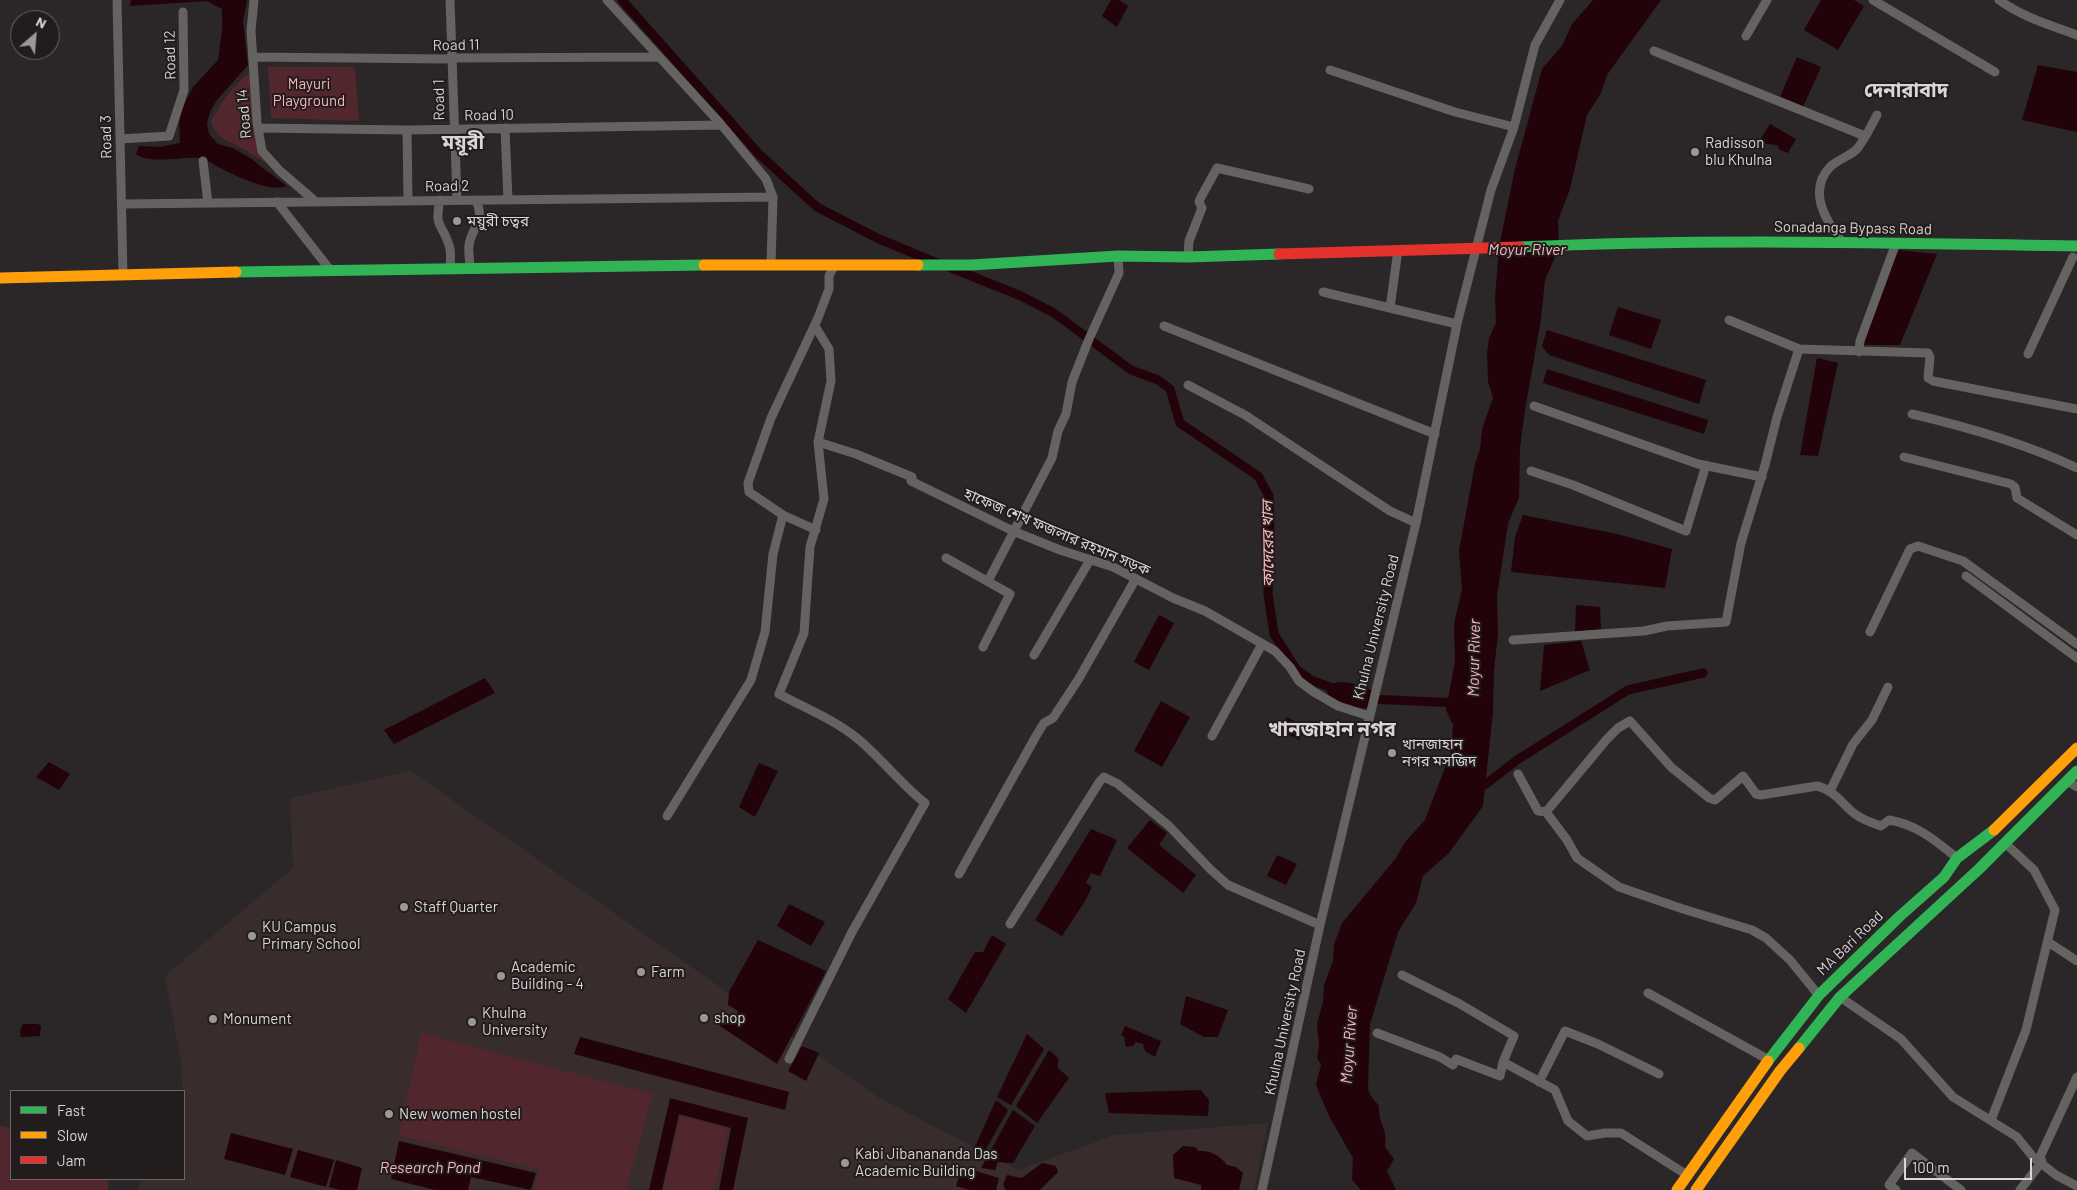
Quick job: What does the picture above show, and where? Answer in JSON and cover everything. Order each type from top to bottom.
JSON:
[{"type":"main road","name":"Sonadanga Bypass Road","points":[[0,278],[123,274],[450,270],[650,265],[971,264],[1118,256],[1188,257],[1476,249],[1628,242],[1842,242],[2046,246],[2076,254]]},
{"type":"main road","name":"MA Bari Road","points":[[1678,1190],[1769,1060],[1820,994],[1900,916],[1944,877],[1957,858],[1988,836],[2077,748]]},
{"type":"main road","points":[[1696,1190],[1780,1071],[1840,997],[2005,843],[2072,784],[2077,771]]},
{"type":"street","name":"Road 3","points":[[116,0],[123,274]]},
{"type":"street","name":"Road 14","points":[[254,0],[251,31],[258,128],[262,151],[280,171],[315,201]]},
{"type":"street","name":"Road 1","points":[[450,0],[457,199]]},
{"type":"street","points":[[607,0],[721,125],[766,179],[773,197],[771,265]]},
{"type":"street","points":[[1746,36],[1768,0]]},
{"type":"street","points":[[1873,0],[1994,72]]},
{"type":"street","points":[[1999,0],[2014,10],[2048,26],[2077,34]]},
{"type":"street","name":"Khulna University Road","points":[[1262,1190],[1320,925],[1416,523],[1457,324],[1491,190],[1514,127],[1535,45],[1557,1]]},
{"type":"street","name":"Road 12","points":[[120,139],[169,136],[184,90],[183,12]]},
{"type":"street","points":[[1654,51],[1865,136]]},
{"type":"street","name":"Road 11","points":[[253,57],[445,59],[659,57]]},
{"type":"street","points":[[1330,70],[1455,112],[1514,127]]},
{"type":"street","points":[[1842,242],[1830,226],[1823,212],[1819,187],[1823,176],[1832,165],[1857,149],[1877,115]]},
{"type":"street","name":"Road 10","points":[[258,128],[407,130],[721,125]]},
{"type":"street","points":[[504,128],[508,200]]},
{"type":"street","points":[[407,130],[408,200]]},
{"type":"street","points":[[203,162],[208,203]]},
{"type":"street","points":[[1188,257],[1189,241],[1202,208],[1199,202],[1200,198],[1217,168],[1309,189]]},
{"type":"street","name":"Road 2","points":[[122,204],[773,197]]},
{"type":"street","points":[[440,200],[436,217],[439,228],[450,248],[450,270]]},
{"type":"street","points":[[470,269],[469,245],[480,221],[480,209],[476,200]]},
{"type":"street","points":[[277,202],[331,271]]},
{"type":"street","points":[[1859,352],[1860,341],[1896,243]]},
{"type":"street","points":[[1390,308],[1398,250]]},
{"type":"street","points":[[2028,354],[2076,254]]},
{"type":"street","points":[[988,582],[1052,458],[1058,431],[1066,414],[1071,386],[1089,339],[1119,273],[1118,256]]},
{"type":"street","points":[[816,530],[783,514],[749,492],[748,483],[771,418],[829,289],[829,276],[835,264]]},
{"type":"street","points":[[1323,292],[1457,324]]},
{"type":"street","points":[[1729,320],[1799,349],[1928,353],[1930,357],[1928,378],[1933,381],[2077,409]]},
{"type":"street","points":[[789,1059],[852,932],[925,803],[860,741],[842,727],[779,694],[804,633],[810,547],[824,499],[818,442],[831,381],[829,348],[814,326]]},
{"type":"street","points":[[1164,326],[1435,434]]},
{"type":"street","points":[[1513,640],[1726,622],[1741,543],[1762,477],[1777,417],[1799,349]]},
{"type":"street","points":[[1188,386],[1244,415],[1390,511],[1416,523]]},
{"type":"street","points":[[1534,406],[1706,466],[1762,477]]},
{"type":"street","points":[[1912,414],[1957,424],[2013,442],[2077,468]]},
{"type":"street","name":"হাফেজ শেখ ফজলার রহমান সড়ক","points":[[818,442],[856,454],[912,477],[910,481],[1013,531],[1112,568],[1205,611],[1275,651],[1290,667],[1299,681],[1314,692],[1338,706],[1369,716]]},
{"type":"street","points":[[1904,457],[2011,484],[2015,487],[2017,498],[2077,535]]},
{"type":"street","points":[[1531,471],[1573,485],[1686,531],[1706,466]]},
{"type":"street","points":[[667,816],[751,680],[765,632],[773,554],[783,514]]},
{"type":"street","points":[[1870,632],[1910,549],[1918,546],[1963,561],[2077,644]]},
{"type":"street","points":[[946,558],[1010,594],[983,647]]},
{"type":"street","points":[[1034,655],[1090,560]]},
{"type":"street","points":[[1966,576],[2077,658]]},
{"type":"street","points":[[959,874],[1036,736],[1044,724],[1053,718],[1078,680],[1135,580]]},
{"type":"street","points":[[1985,590],[1991,581]]},
{"type":"street","points":[[1212,736],[1262,644]]},
{"type":"street","points":[[1830,791],[1853,744],[1872,720],[1888,687]]},
{"type":"street","points":[[1546,812],[1607,739],[1630,720],[1671,767],[1709,798],[1715,800],[1743,776],[1756,794],[1761,796],[1817,786],[1830,791],[1868,822],[1881,826],[1889,820],[1897,821],[1923,832],[1957,858]]},
{"type":"street","points":[[1518,774],[1538,811],[1546,812],[1567,840],[1577,858],[1619,887],[1752,930],[1766,938],[1790,960],[1816,992],[1820,994]]},
{"type":"street","points":[[1010,924],[1104,777],[1118,784],[1169,826],[1210,870],[1228,885],[1320,925]]},
{"type":"street","points":[[1991,1120],[2026,1030],[2055,910],[2034,870],[2005,843]]},
{"type":"street","points":[[2048,942],[2077,961]]},
{"type":"street","points":[[1377,1033],[1440,1057],[1453,1065],[1456,1059],[1500,1076],[1503,1062],[1514,1036],[1460,1004],[1402,975]]},
{"type":"street","points":[[1648,993],[1769,1060]]},
{"type":"street","points":[[1840,997],[1901,1040],[1953,1098],[2017,1137],[2033,1157],[2056,1175],[2077,1186]]},
{"type":"street","points":[[1539,1082],[1564,1031],[1598,1044],[1659,1074]]},
{"type":"street","points":[[1503,1062],[1555,1090],[1568,1121],[1588,1136],[1621,1133],[1688,1175]]},
{"type":"street","points":[[2020,1190],[2041,1163],[2040,1157],[2077,1077]]},
{"type":"street","points":[[1896,1190],[1889,1185],[1912,1153],[1961,1190]]},
{"type":"shaded area","name":"Khulna University","points":[[411,771],[876,1096],[1018,1170],[1115,1135],[1268,1123],[1254,1190],[138,1190],[142,1180],[185,1180],[185,1090],[182,1090],[182,1068],[165,976],[293,868],[290,798]]},
{"type":"green space","name":"Mayuri Playground","points":[[268,67],[355,67],[359,121],[271,118]]},
{"type":"green space","points":[[250,72],[253,127],[266,163],[225,139],[217,133],[211,122],[218,108],[228,95]]},
{"type":"green space","points":[[421,1033],[653,1094],[626,1190],[534,1190],[539,1169],[399,1136]]},
{"type":"green space","points":[[680,1116],[728,1128],[715,1190],[663,1190]]},
{"type":"green space","points":[[0,1126],[10,1128],[10,1180],[108,1180],[108,1190],[0,1190]]},
{"type":"water","points":[[131,0],[247,0],[243,21],[248,65],[217,100],[210,112],[207,123],[209,134],[218,144],[233,148],[252,159],[287,186],[279,188],[261,185],[200,158],[158,160],[136,154],[139,146],[160,147],[180,143],[179,114],[193,87],[218,60],[222,30],[222,9],[207,1],[130,6]]},
{"type":"water","points":[[1111,0],[1119,0],[1128,6],[1117,27],[1102,16]]},
{"type":"water","name":"Moyur River","points":[[1593,0],[1661,0],[1607,75],[1601,93],[1587,115],[1570,189],[1558,221],[1559,248],[1545,280],[1541,319],[1525,410],[1520,447],[1519,497],[1508,524],[1497,596],[1498,634],[1494,670],[1493,712],[1483,806],[1449,853],[1423,876],[1416,903],[1398,932],[1370,1024],[1368,1088],[1370,1095],[1379,1106],[1386,1140],[1385,1147],[1394,1159],[1387,1171],[1396,1190],[1361,1190],[1352,1180],[1353,1158],[1329,1116],[1316,1085],[1321,1065],[1317,1058],[1319,1045],[1317,1024],[1323,1002],[1324,985],[1333,961],[1334,944],[1342,923],[1396,858],[1405,842],[1425,820],[1451,752],[1453,725],[1446,710],[1455,662],[1454,624],[1462,589],[1459,551],[1475,464],[1480,449],[1482,429],[1493,398],[1488,382],[1487,353],[1489,338],[1496,323],[1495,299],[1499,247],[1515,169],[1542,69],[1562,46],[1572,24]]},
{"type":"water","points":[[1821,0],[1854,0],[1864,6],[1838,50],[1804,30]]},
{"type":"water","points":[[1797,57],[1821,67],[1803,107],[1780,97]]},
{"type":"water","points":[[2038,65],[2077,72],[2077,132],[2022,120]]},
{"type":"water","points":[[1770,124],[1796,139],[1788,153],[1780,150],[1777,145],[1758,143]]},
{"type":"water","points":[[1898,250],[1937,254],[1900,345],[1861,345]]},
{"type":"water","points":[[1618,307],[1661,320],[1651,349],[1609,335]]},
{"type":"water","points":[[1547,330],[1706,380],[1699,404],[1549,355],[1542,346]]},
{"type":"water","points":[[1817,358],[1838,363],[1818,456],[1800,455]]},
{"type":"water","points":[[1547,369],[1708,420],[1704,434],[1543,383]]},
{"type":"water","points":[[1523,515],[1617,534],[1672,549],[1665,588],[1511,572],[1515,537]]},
{"type":"water","points":[[1576,605],[1600,607],[1601,629],[1575,632]]},
{"type":"water","points":[[1159,615],[1174,623],[1149,670],[1134,662]]},
{"type":"water","points":[[1581,641],[1590,670],[1540,691],[1544,645]]},
{"type":"water","points":[[485,678],[495,693],[394,744],[384,730]]},
{"type":"water","points":[[1337,682],[1356,684],[1373,691],[1373,695],[1368,699],[1371,705],[1369,708],[1342,703],[1328,696],[1327,691],[1332,684]]},
{"type":"water","points":[[1161,701],[1190,717],[1162,767],[1134,751]]},
{"type":"water","points":[[1287,717],[1306,727],[1299,740],[1280,730]]},
{"type":"water","points":[[49,762],[70,774],[59,790],[36,777]]},
{"type":"water","points":[[759,763],[778,771],[755,817],[739,807]]},
{"type":"water","points":[[1150,820],[1167,833],[1159,845],[1196,875],[1183,893],[1127,848]]},
{"type":"water","points":[[1091,829],[1117,840],[1100,876],[1091,873],[1086,883],[1092,887],[1062,936],[1035,920]]},
{"type":"water","points":[[1277,855],[1297,864],[1286,885],[1267,876]]},
{"type":"water","points":[[789,904],[825,922],[811,946],[777,926]]},
{"type":"water","points":[[992,935],[1006,944],[966,1013],[948,999],[975,952],[983,952]]},
{"type":"water","points":[[758,940],[826,971],[777,1064],[720,1026],[722,1017],[734,1022],[738,1011],[728,1005],[729,992]]},
{"type":"water","points":[[1186,996],[1228,1010],[1218,1037],[1204,1037],[1180,1024]]},
{"type":"water","points":[[23,1024],[38,1024],[41,1026],[40,1036],[21,1037],[20,1030]]},
{"type":"water","points":[[1125,1026],[1161,1041],[1155,1057],[1145,1051],[1143,1044],[1136,1042],[1133,1046],[1126,1047],[1124,1036],[1121,1036]]},
{"type":"water","points":[[1027,1034],[1044,1049],[1011,1105],[997,1097]]},
{"type":"water","points":[[580,1037],[789,1092],[785,1110],[574,1054]]},
{"type":"water","points":[[802,1046],[819,1053],[806,1081],[788,1071]]},
{"type":"water","points":[[1049,1050],[1058,1058],[1058,1068],[1069,1078],[1037,1123],[1016,1106]]},
{"type":"water","points":[[1201,1090],[1209,1100],[1208,1116],[1109,1113],[1105,1093]]},
{"type":"water","points":[[670,1098],[748,1118],[733,1190],[719,1190],[731,1128],[679,1114],[662,1190],[649,1190]]},
{"type":"water","points":[[996,1100],[1008,1110],[982,1156],[973,1151]]},
{"type":"water","points":[[1013,1110],[1035,1126],[1013,1163],[998,1162],[995,1170],[981,1168]]},
{"type":"water","points":[[231,1133],[293,1149],[285,1175],[224,1159]]},
{"type":"water","name":"Research Pond","points":[[399,1141],[536,1173],[531,1190],[471,1177],[468,1190],[435,1190],[391,1179]]},
{"type":"water","points":[[1183,1146],[1195,1147],[1199,1151],[1211,1153],[1218,1156],[1227,1165],[1236,1167],[1243,1173],[1239,1190],[1201,1190],[1201,1185],[1174,1178],[1173,1155]]},
{"type":"water","points":[[298,1150],[334,1160],[326,1187],[290,1177]]},
{"type":"water","points":[[336,1160],[362,1168],[357,1190],[340,1190],[329,1187]]},
{"type":"water","points":[[1042,1163],[1056,1166],[1058,1172],[1040,1190],[1006,1190],[1003,1185],[1007,1175],[1022,1178]]},
{"type":"water","points":[[962,1167],[999,1178],[996,1190],[970,1190],[956,1186]]},
{"type":"waterway","points":[[622,0],[759,154],[817,207],[877,238],[937,263]]},
{"type":"waterway","name":"কাদেরের খাল","points":[[949,267],[1021,296],[1054,313],[1131,370],[1158,380],[1170,389],[1180,423],[1258,476],[1269,496],[1268,594],[1274,634],[1296,669],[1311,680],[1341,691]]},
{"type":"waterway","points":[[1477,788],[1486,784],[1517,760],[1628,690],[1703,673]]},
{"type":"waterway","name":"কাদেরের খাল","points":[[1368,699],[1460,703]]},
{"type":"traffic: fast","points":[[1520,247],[1729,242],[2077,246]]},
{"type":"traffic: fast","points":[[918,265],[971,265],[1118,256],[1188,257],[1279,254]]},
{"type":"traffic: fast","points":[[236,272],[704,265]]},
{"type":"traffic: fast","points":[[1799,1048],[1840,997],[1979,869],[2077,771]]},
{"type":"traffic: fast","points":[[1768,1061],[1820,994],[1900,916],[1944,877],[1957,858],[1994,830]]},
{"type":"traffic: slow","points":[[704,265],[918,265]]},
{"type":"traffic: slow","points":[[0,278],[236,272]]},
{"type":"traffic: slow","points":[[1994,830],[2077,748]]},
{"type":"traffic: slow","points":[[1696,1190],[1780,1071],[1799,1048]]},
{"type":"traffic: slow","points":[[1677,1190],[1768,1061]]},
{"type":"traffic: jam","points":[[1279,254],[1520,247]]},
{"type":"place","name":"Radisson blu Khulna","points":[[1695,152]]},
{"type":"place","name":"ময়ুরী চত্বর","points":[[457,221]]},
{"type":"place","name":"খানজাহান নগর মসজিদ","points":[[1392,753]]},
{"type":"place","name":"Staff Quarter","points":[[404,907]]},
{"type":"place","name":"KU Campus Primary School","points":[[252,936]]},
{"type":"place","name":"Farm","points":[[641,972]]},
{"type":"place","name":"Academic Building - 4","points":[[501,976]]},
{"type":"place","name":"shop","points":[[704,1018]]},
{"type":"place","name":"Monument","points":[[213,1019]]},
{"type":"place","name":"Khulna University","points":[[472,1022]]},
{"type":"place","name":"New women hostel","points":[[389,1114]]},
{"type":"place","name":"Kabi Jibanananda Das Academic Building","points":[[845,1163]]},
{"type":"district","name":"দেনারাবাদ","points":[[1906,90]]},
{"type":"district","name":"ময়ূরী","points":[[463,142]]},
{"type":"district","name":"খানজাহান নগর","points":[[1332,729]]}]
